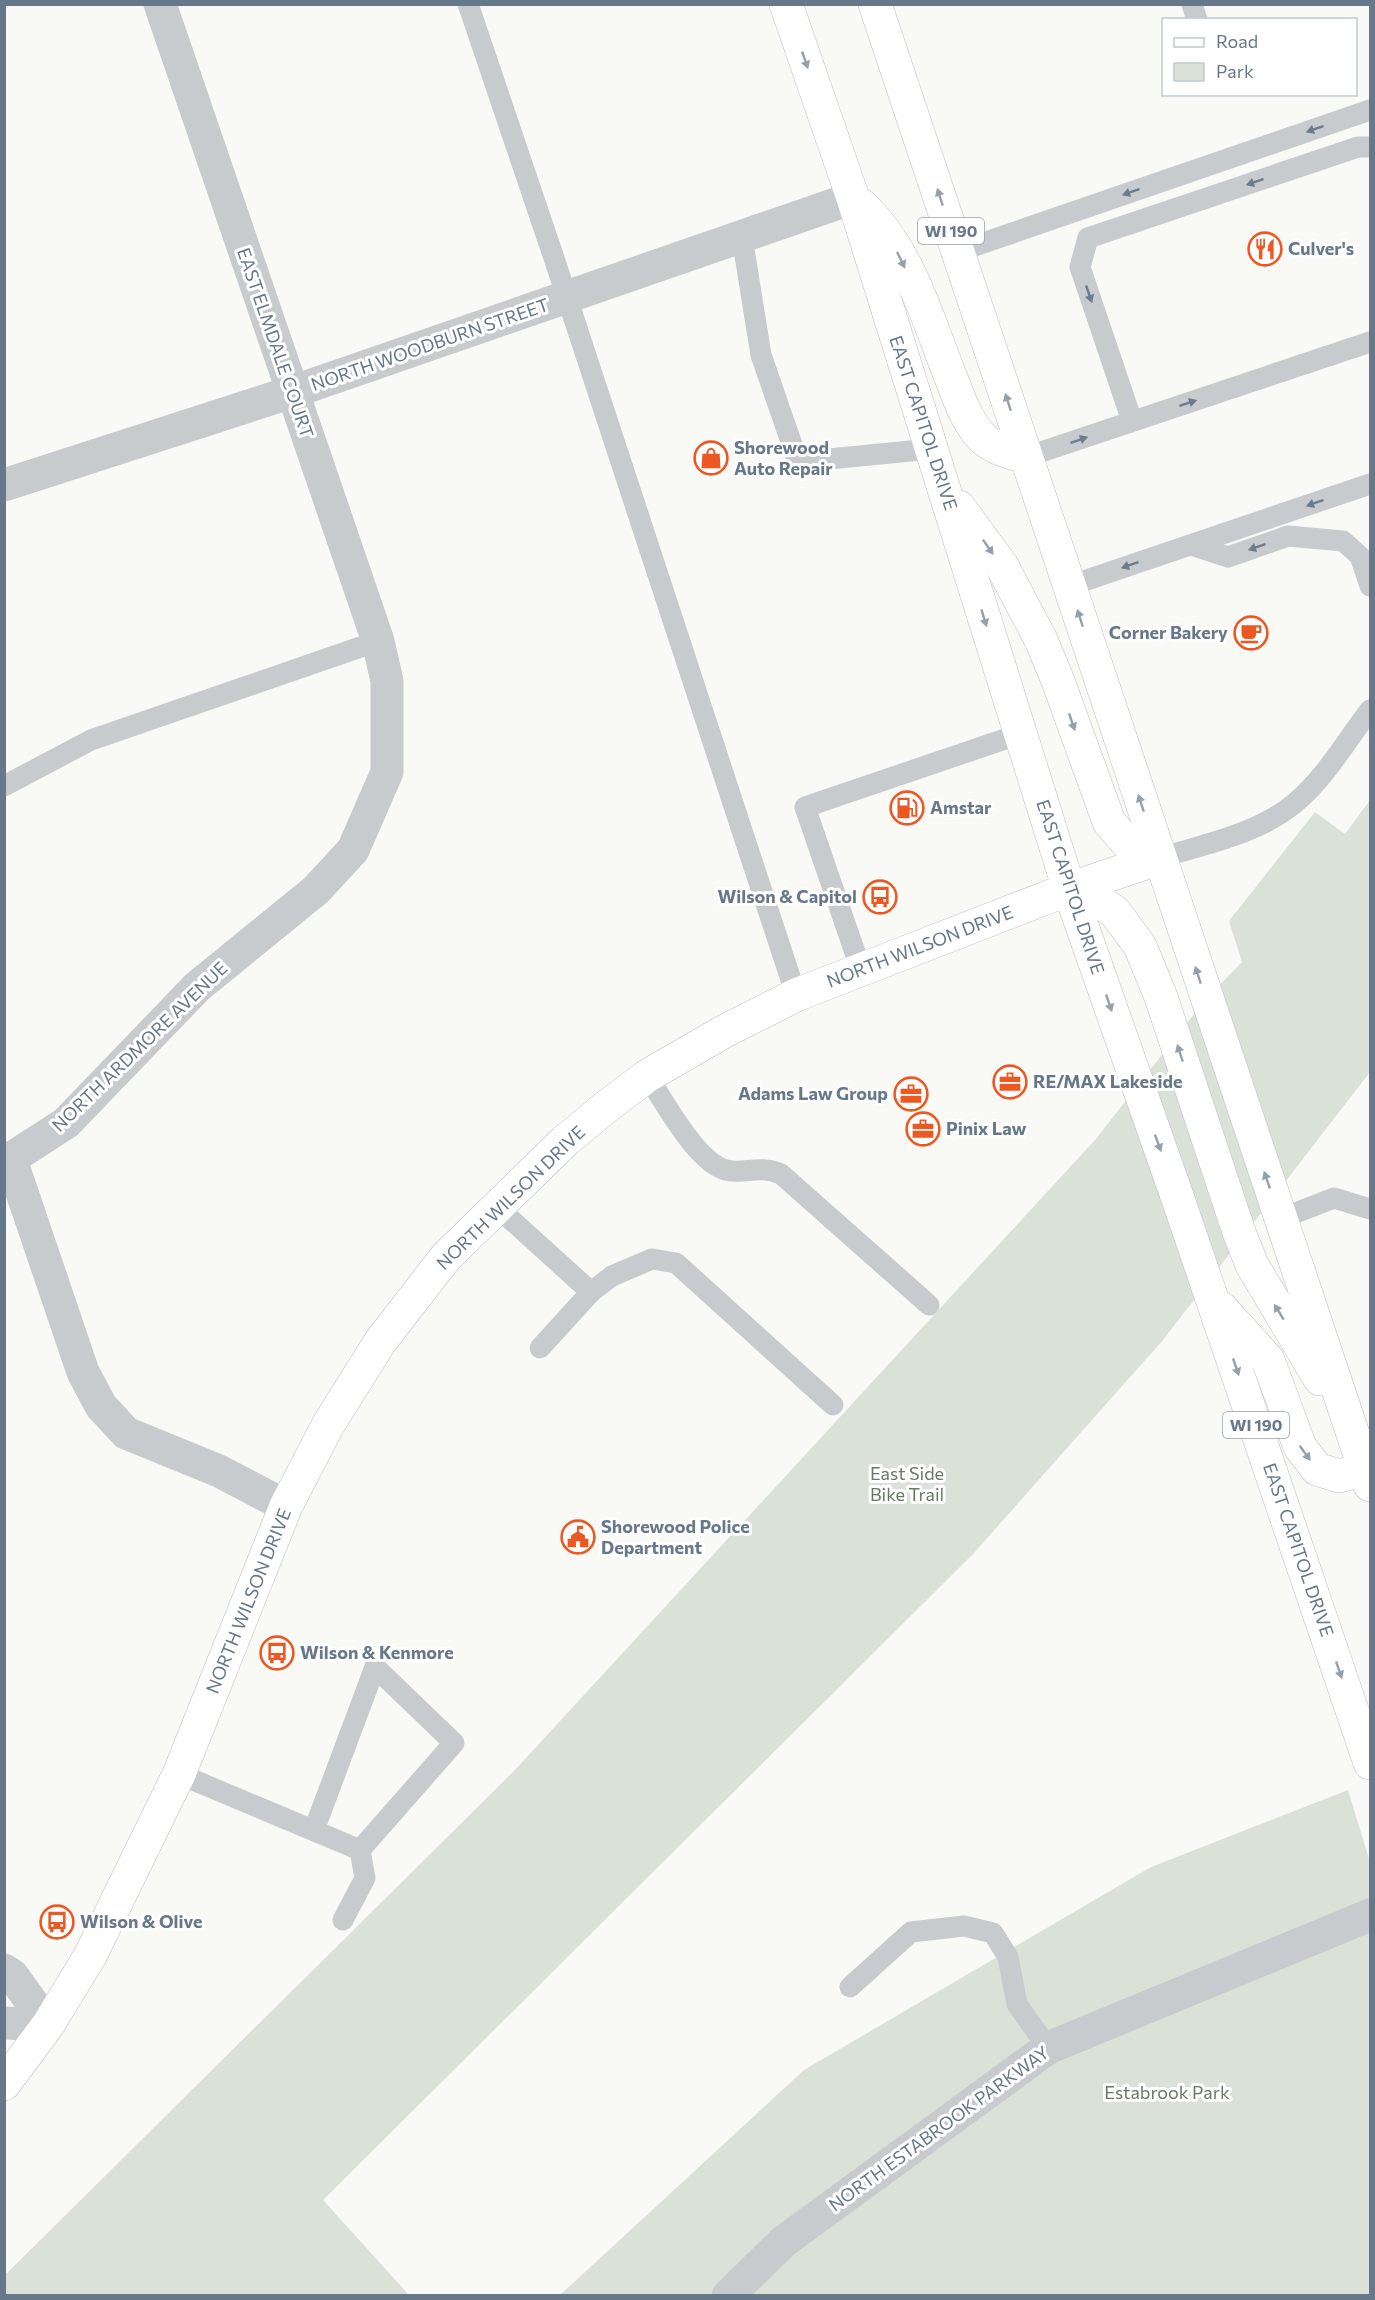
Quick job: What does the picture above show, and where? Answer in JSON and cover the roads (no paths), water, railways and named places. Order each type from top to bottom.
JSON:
[{"type":"main road","name":"EAST CAPITOL DRIVE","points":[[786,4],[852,198],[1069,889],[1212,1297],[1371,1763]]},
{"type":"main road","name":"WI 190","points":[[875,4],[1280,1219],[1369,1473]]},
{"type":"main road","points":[[852,198],[878,221],[901,257],[955,388],[977,432],[1001,450],[1026,457]]},
{"type":"main road","points":[[942,482],[1002,566],[1041,640],[1109,822],[1128,844],[1160,858]]},
{"type":"main road","name":"NORTH WILSON DRIVE","points":[[4,2084],[48,2025],[90,1956],[179,1774],[286,1506],[328,1425],[380,1342],[446,1257],[565,1141],[647,1076],[758,1012],[861,969],[1069,889],[1160,858]]},
{"type":"main road","points":[[1069,889],[1093,897],[1115,912],[1140,946],[1161,997],[1252,1265],[1354,1434]]},
{"type":"main road","points":[[1212,1297],[1268,1360],[1299,1447],[1317,1469],[1340,1476],[1369,1473]]},
{"type":"street","name":"EAST ELMDALE COURT","points":[[160,4],[378,641],[387,681]]},
{"type":"street","name":"NORTH WOODBURN STREET","points":[[4,485],[292,392],[852,198]]},
{"type":"street","name":"NORTH ARDMORE AVENUE","points":[[8,1161],[66,1123],[197,987],[316,890],[353,850],[387,772],[387,681]]},
{"type":"street","points":[[8,1161],[83,1372],[101,1406],[126,1432],[219,1471],[286,1506]]},
{"type":"street","name":"NORTH ESTABROOK PARKWAY","points":[[729,2295],[783,2242],[1048,2048],[1371,1915]]},
{"type":"street","points":[[4,1970],[12,1975],[48,2025]]},
{"type":"street","points":[[4,2024],[48,2025]]},
{"type":"lane","points":[[468,4],[567,297],[796,995]]},
{"type":"lane","points":[[957,252],[1371,110]]},
{"type":"lane","points":[[1088,238],[1358,147],[1371,147]]},
{"type":"lane","points":[[1066,214],[1088,238]]},
{"type":"lane","points":[[742,237],[761,355],[798,462],[931,449]]},
{"type":"lane","points":[[1088,238],[1080,267],[1132,421]]},
{"type":"lane","points":[[1026,457],[1371,342]]},
{"type":"lane","points":[[1069,586],[1371,484]]},
{"type":"lane","points":[[1191,545],[1228,557],[1288,536],[1343,541],[1360,556],[1371,586]]},
{"type":"lane","points":[[4,786],[91,740],[378,641]]},
{"type":"lane","points":[[1160,858],[1242,833],[1278,815],[1296,802],[1320,776],[1371,710]]},
{"type":"lane","points":[[861,969],[805,807],[1020,734]]},
{"type":"lane","points":[[647,1076],[700,1153],[716,1167],[730,1171],[765,1168],[781,1174],[929,1305]]},
{"type":"lane","points":[[1280,1219],[1334,1198],[1371,1209]]},
{"type":"lane","points":[[497,1207],[591,1293]]},
{"type":"lane","points":[[540,1348],[591,1293],[612,1276],[652,1259],[676,1263],[833,1405]]},
{"type":"lane","points":[[314,1830],[375,1667],[454,1743],[360,1850]]},
{"type":"lane","points":[[179,1774],[360,1850]]},
{"type":"lane","points":[[343,1920],[365,1878],[360,1850]]},
{"type":"lane","points":[[850,1987],[911,1932],[964,1926],[993,1932],[1008,1957],[1017,2004],[1048,2048]]},
{"type":"place","name":"Culver's","points":[[1265,249]]},
{"type":"place","name":"Shorewood Auto Repair","points":[[711,458]]},
{"type":"place","name":"Corner Bakery","points":[[1251,633]]},
{"type":"place","name":"Amstar","points":[[907,808]]},
{"type":"place","name":"Wilson & Capitol","points":[[880,897]]},
{"type":"place","name":"RE/MAX Lakeside","points":[[1010,1082]]},
{"type":"place","name":"Adams Law Group","points":[[911,1094]]},
{"type":"place","name":"Pinix Law","points":[[923,1129]]},
{"type":"place","name":"Shorewood Police Department","points":[[578,1537]]},
{"type":"place","name":"Wilson & Kenmore","points":[[277,1653]]},
{"type":"place","name":"Wilson & Olive","points":[[57,1922]]},
{"type":"park label","name":"East Side Bike Trail","points":[[907,1484]]},
{"type":"park label","name":"Estabrook Park","points":[[1167,2093]]}]
